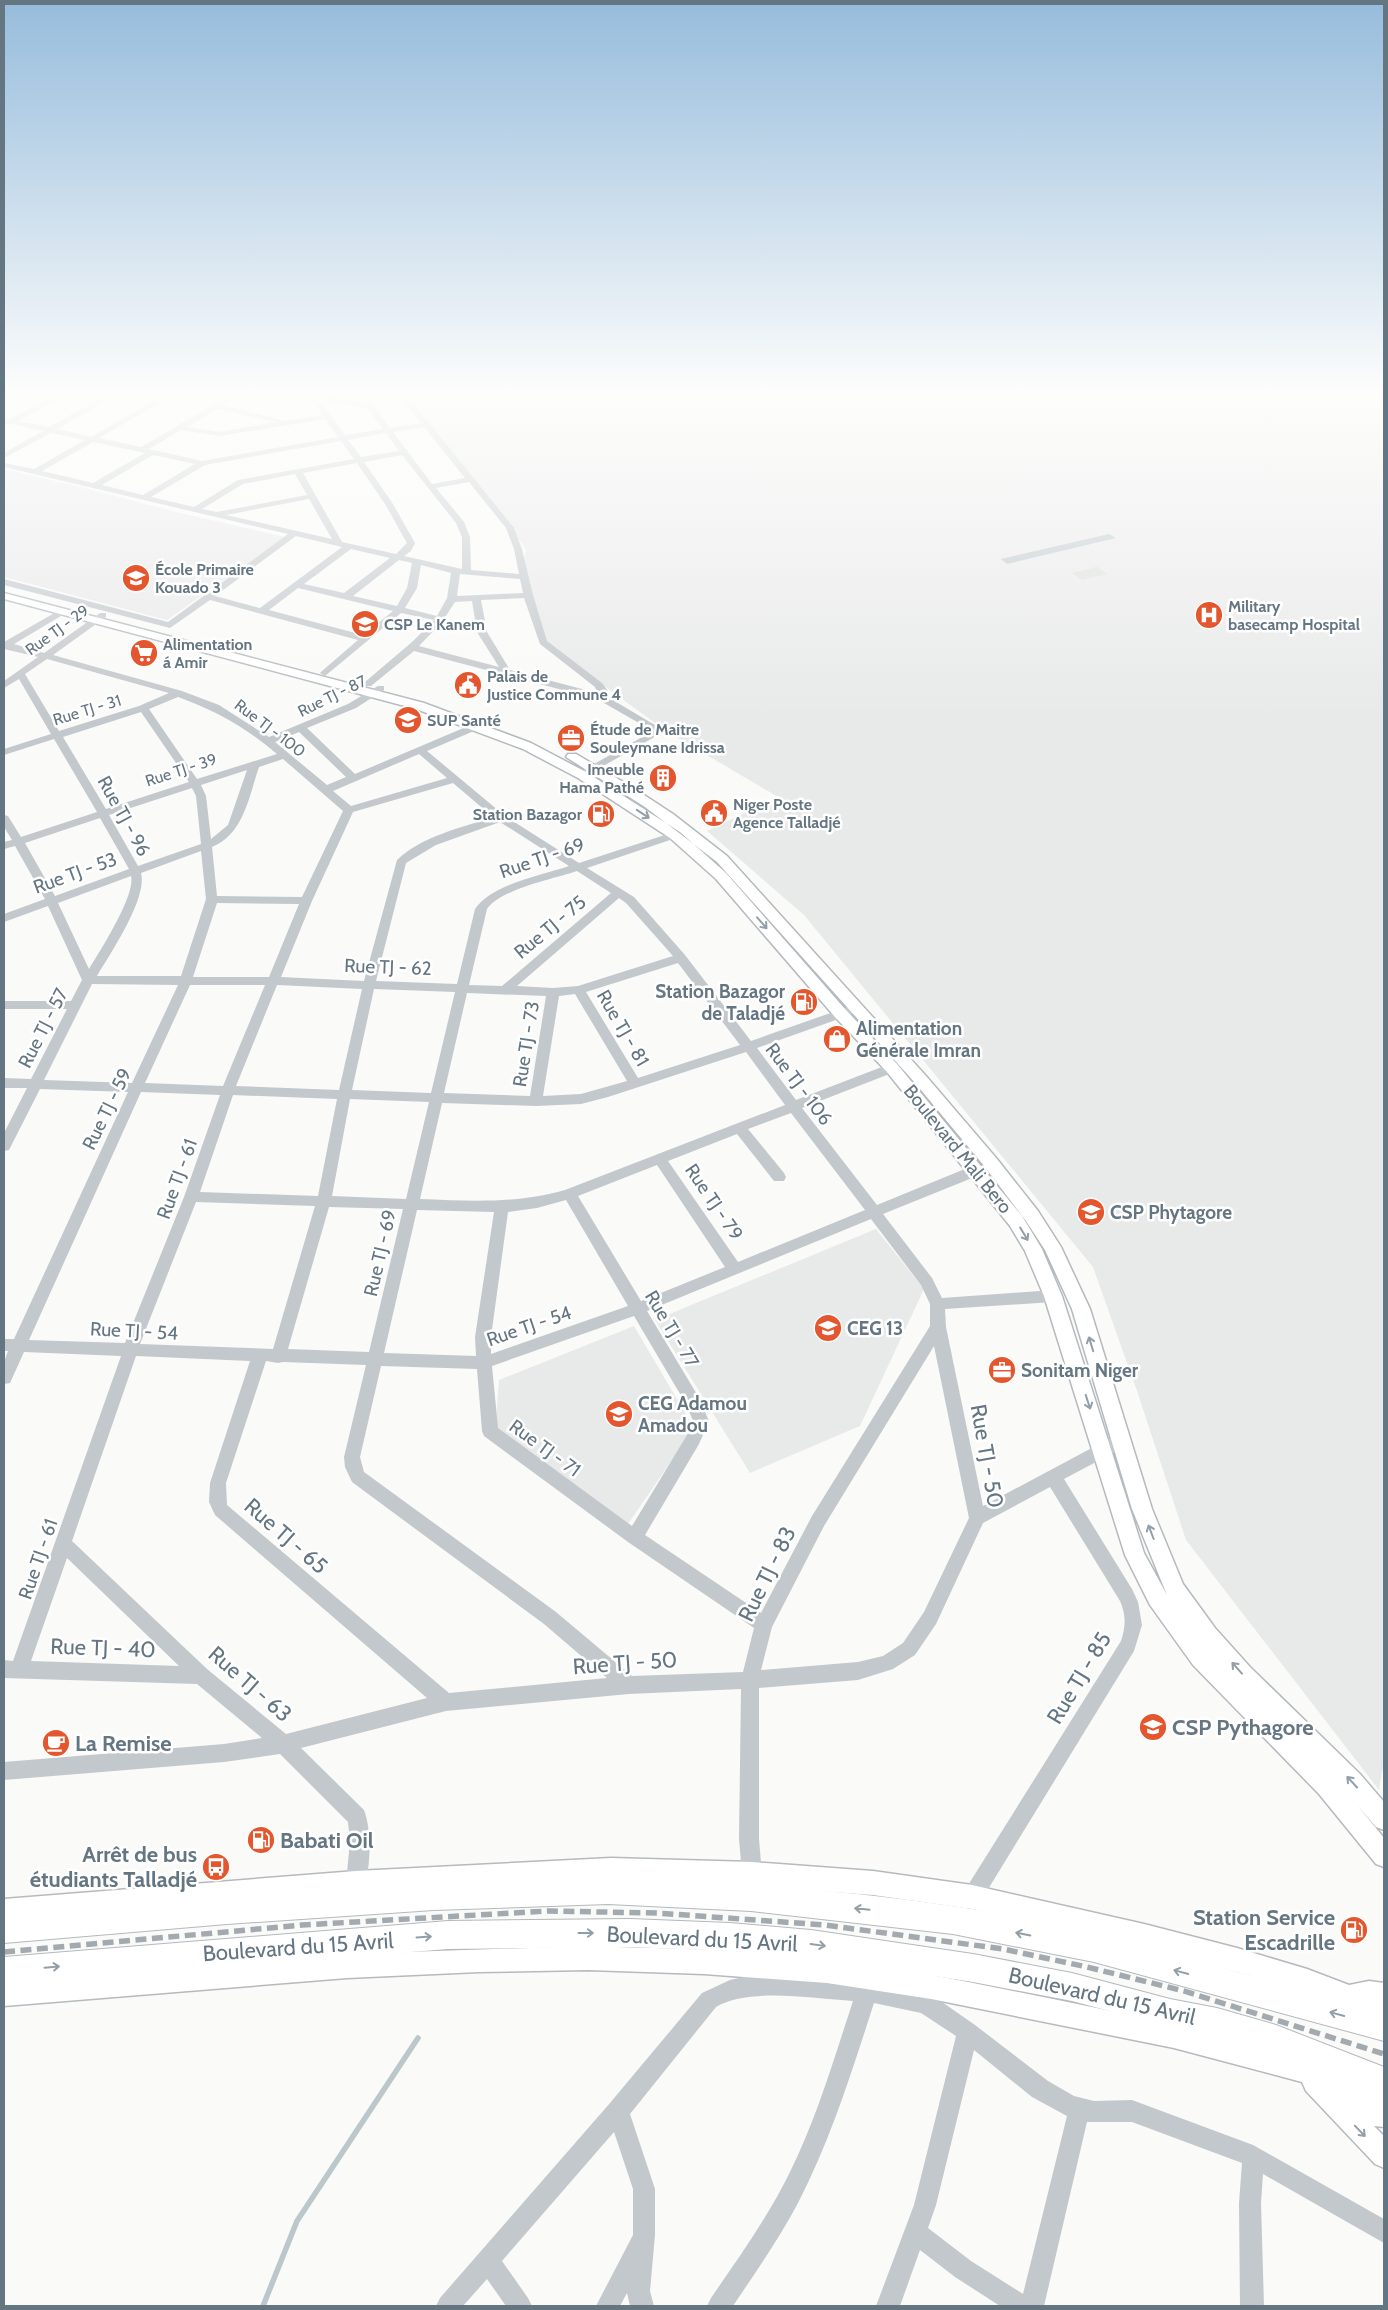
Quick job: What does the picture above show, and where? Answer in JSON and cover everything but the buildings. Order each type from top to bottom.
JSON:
[{"type":"highway","name":"Boulevard du 15 Avril","points":[[4,1929],[226,1910],[434,1896],[608,1890],[751,1896],[953,1920],[1094,1948],[1384,2027]]},
{"type":"highway","name":"Boulevard du 15 Avril","points":[[4,1971],[448,1935],[621,1933],[730,1937],[811,1944],[908,1958],[1072,1987],[1170,2013],[1217,2022],[1276,2039],[1384,2082]]},
{"type":"main road","name":"Boulevard Mali Bero","points":[[4,590],[325,673],[374,688],[477,726],[588,772],[675,835],[721,876],[840,1013],[892,1068],[977,1170],[1016,1221],[1033,1249],[1053,1296],[1092,1412],[1102,1451],[1135,1555],[1157,1598],[1200,1658],[1327,1786],[1384,1856]]},
{"type":"main road","name":"Boulevard Mali Bero","points":[[4,596],[63,611],[97,613],[487,720],[538,741],[588,772],[670,818],[722,859],[857,1008],[991,1163],[1032,1216],[1052,1247],[1080,1309],[1142,1509],[1175,1590],[1208,1635],[1242,1674],[1352,1782],[1384,1819]]},
{"type":"main road","points":[[4,1911],[356,1883],[611,1870],[752,1874],[874,1883],[972,1897],[1144,1936],[1237,1960],[1307,1981],[1345,1997],[1361,2000],[1383,1998]]},
{"type":"main road","name":"Boulevard du 15 Avril","points":[[4,1994],[347,1966],[479,1960],[588,1958],[704,1962],[827,1971],[931,1987],[1174,2036],[1384,2096]]},
{"type":"main road","points":[[1308,2075],[1384,2155]]},
{"type":"main road","name":"Boulevard du 15 Avril","points":[[1308,2075],[1332,2094],[1372,2113],[1384,2114]]},
{"type":"street","points":[[156,501],[417,562],[467,572],[523,577]]},
{"type":"street","points":[[195,510],[210,501]]},
{"type":"street","points":[[215,514],[286,501]]},
{"type":"street","points":[[315,501],[338,543]]},
{"type":"street","points":[[344,597],[408,550],[411,543],[385,501]]},
{"type":"street","points":[[441,501],[464,530],[467,546],[467,572]]},
{"type":"street","points":[[489,501],[510,528],[518,550],[528,595],[545,644],[599,685],[603,691],[601,697]]},
{"type":"street","points":[[4,582],[97,613],[170,625],[295,533]]},
{"type":"street","points":[[262,611],[349,546]]},
{"type":"street","points":[[325,673],[399,610],[412,588],[417,562]]},
{"type":"street","points":[[456,570],[452,599],[528,595]]},
{"type":"street","points":[[297,585],[439,619]]},
{"type":"street","points":[[208,597],[366,638]]},
{"type":"street","name":"Rue TJ - 87","points":[[268,741],[352,706],[374,688],[439,619],[452,599]]},
{"type":"street","points":[[476,599],[482,632],[506,671]]},
{"type":"street","points":[[5,645],[63,611]]},
{"type":"street","name":"Rue TJ - 29","points":[[4,686],[46,657],[97,613]]},
{"type":"street","name":"Rue TJ - 100","points":[[5,645],[178,693],[225,712],[268,741],[283,756],[349,810]]},
{"type":"street","points":[[412,647],[601,697],[660,731],[588,772]]},
{"type":"street","name":"Rue TJ - 96","points":[[21,675],[103,813],[135,870],[138,881],[117,934],[88,980]]},
{"type":"street","name":"Rue TJ - 31","points":[[4,752],[144,708],[178,693]]},
{"type":"street","name":"Rue TJ - 59","points":[[4,1378],[11,1345],[138,1088],[186,980],[212,899],[211,876],[206,847],[204,805],[195,782],[144,708]]},
{"type":"street","points":[[325,790],[477,726]]},
{"type":"street","points":[[301,728],[353,778]]},
{"type":"street","name":"Rue TJ - 106","points":[[420,750],[501,818],[630,900],[681,958],[926,1282],[937,1304],[938,1327]]},
{"type":"street","name":"Rue TJ - 39","points":[[4,846],[195,782],[283,756]]},
{"type":"street","name":"Rue TJ - 53","points":[[4,918],[135,870],[206,847],[221,838],[232,826],[255,764]]},
{"type":"street","points":[[349,810],[454,779]]},
{"type":"street","name":"Rue TJ - 61","points":[[12,1669],[63,1543],[130,1351],[191,1197],[228,1090],[306,901],[349,810]]},
{"type":"street","points":[[4,818],[52,900],[88,980]]},
{"type":"street","points":[[278,1357],[324,1201],[369,985],[399,869],[405,856],[422,847],[501,818]]},
{"type":"street","name":"Rue TJ - 69","points":[[629,1685],[550,1618],[358,1477],[353,1467],[354,1445],[481,909],[486,902],[502,892],[675,835]]},
{"type":"street","name":"Rue TJ - 75","points":[[504,990],[620,892]]},
{"type":"street","points":[[212,899],[306,901]]},
{"type":"street","name":"Rue TJ - 62","points":[[88,980],[273,982],[553,992],[579,990],[681,958]]},
{"type":"street","name":"Rue TJ - 57","points":[[5,1139],[36,1084],[88,980]]},
{"type":"street","name":"Rue TJ - 81","points":[[579,990],[635,1084]]},
{"type":"street","name":"Rue TJ - 73","points":[[536,1101],[553,992]]},
{"type":"street","points":[[4,1005],[75,1006]]},
{"type":"street","points":[[4,1083],[345,1093],[536,1101],[581,1099],[635,1084],[857,1008]]},
{"type":"street","points":[[191,1197],[502,1207],[537,1203],[569,1194],[892,1068]]},
{"type":"street","points":[[739,1127],[779,1177]]},
{"type":"street","name":"Rue TJ - 79","points":[[659,1158],[735,1269]]},
{"type":"street","name":"Rue TJ - 54","points":[[11,1345],[278,1357],[483,1363],[636,1309],[977,1170]]},
{"type":"street","name":"Rue TJ - 77","points":[[569,1194],[692,1401],[701,1421],[699,1429],[634,1537]]},
{"type":"street","name":"Rue TJ - 71","points":[[502,1207],[483,1337],[483,1363],[490,1431],[634,1537],[764,1626]]},
{"type":"street","points":[[937,1304],[1053,1296]]},
{"type":"street","name":"Rue TJ - 50","points":[[4,1771],[224,1753],[283,1744],[446,1702],[629,1685],[750,1680],[858,1671],[887,1663],[909,1649],[930,1618],[977,1518],[938,1327]]},
{"type":"street","name":"Rue TJ - 83","points":[[752,1874],[749,1839],[750,1680],[764,1626],[818,1521],[938,1327]]},
{"type":"street","name":"Rue TJ - 65","points":[[260,1356],[218,1483],[217,1502],[221,1510],[446,1702]]},
{"type":"street","points":[[977,1518],[1122,1440]]},
{"type":"street","name":"Rue TJ - 85","points":[[972,1897],[1128,1646],[1134,1629],[1134,1611],[1126,1595],[1054,1478]]},
{"type":"street","name":"Rue TJ - 63","points":[[63,1543],[201,1675],[283,1744],[357,1817],[360,1841],[356,1883]]},
{"type":"street","name":"Rue TJ - 40","points":[[12,1669],[201,1675]]},
{"type":"street","points":[[448,2306],[618,2111],[709,2000],[721,1992],[738,1986],[752,1985],[867,1991],[922,2003],[935,2009],[968,2032],[1040,2089],[1080,2110],[1132,2111],[1253,2156],[1384,2232]]},
{"type":"street","points":[[719,2306],[756,2251],[798,2181],[838,2077],[867,1991]]},
{"type":"street","points":[[888,2306],[925,2205],[968,2032]]},
{"type":"street","points":[[1032,2306],[1080,2110]]},
{"type":"street","points":[[618,2111],[644,2189],[644,2235],[638,2291],[642,2306]]},
{"type":"street","points":[[1252,2306],[1250,2203],[1253,2156]]},
{"type":"street","points":[[914,2232],[963,2269],[1020,2306]]},
{"type":"street","points":[[608,2306],[644,2235]]},
{"type":"street","points":[[488,2261],[520,2306]]},
{"type":"shaded area","points":[[4,501],[134,501],[285,537],[167,620],[4,577]]},
{"type":"shaded area","points":[[492,501],[1384,501],[1384,1760],[1379,1790],[1186,1540],[1137,1391],[1093,1267],[804,915],[707,831],[778,797],[666,731],[544,642],[522,569],[526,550]]},
{"type":"shaded area","points":[[1109,534],[1116,538],[1007,564],[1001,559]]},
{"type":"shaded area","points":[[1097,567],[1107,574],[1082,580],[1072,573]]},
{"type":"shaded area","points":[[876,1229],[924,1289],[860,1426],[750,1473],[655,1320]]},
{"type":"shaded area","points":[[634,1326],[694,1428],[628,1524],[495,1435],[499,1380]]},
{"type":"waterway","points":[[263,2306],[297,2221],[418,2038]]},
{"type":"railway","points":[[4,1952],[302,1925],[548,1911],[657,1913],[825,1925],[1003,1949],[1087,1967],[1184,1991],[1384,2054]]},
{"type":"place","name":"École Primaire Kouado 3","points":[[136,578]]},
{"type":"place","name":"Military basecamp Hospital","points":[[1209,615]]},
{"type":"place","name":"CSP Le Kanem","points":[[365,624]]},
{"type":"place","name":"Alimentation á Amir","points":[[144,653]]},
{"type":"place","name":"Palais de Justice Commune 4","points":[[468,685]]},
{"type":"place","name":"SUP Santé","points":[[408,720]]},
{"type":"place","name":"Étude de Maitre Souleymane Idrissa","points":[[571,738]]},
{"type":"place","name":"Imeuble Hama Pathé","points":[[663,778]]},
{"type":"place","name":"Niger Poste Agence Talladjé","points":[[714,813]]},
{"type":"place","name":"Station Bazagor","points":[[601,814]]},
{"type":"place","name":"Station Bazagor de Taladjé","points":[[804,1002]]},
{"type":"place","name":"Alimentation Générale Imran","points":[[837,1039]]},
{"type":"place","name":"CSP Phytagore","points":[[1091,1212]]},
{"type":"place","name":"CEG 13","points":[[828,1328]]},
{"type":"place","name":"Sonitam Niger","points":[[1002,1370]]},
{"type":"place","name":"CEG Adamou Amadou","points":[[619,1414]]},
{"type":"place","name":"CSP Pythagore","points":[[1153,1727]]},
{"type":"place","name":"La Remise","points":[[56,1743]]},
{"type":"place","name":"Babati Oil","points":[[261,1840]]},
{"type":"place","name":"Arrêt de bus étudiants Talladjé","points":[[216,1867]]},
{"type":"place","name":"Station Service Escadrille","points":[[1354,1930]]}]
